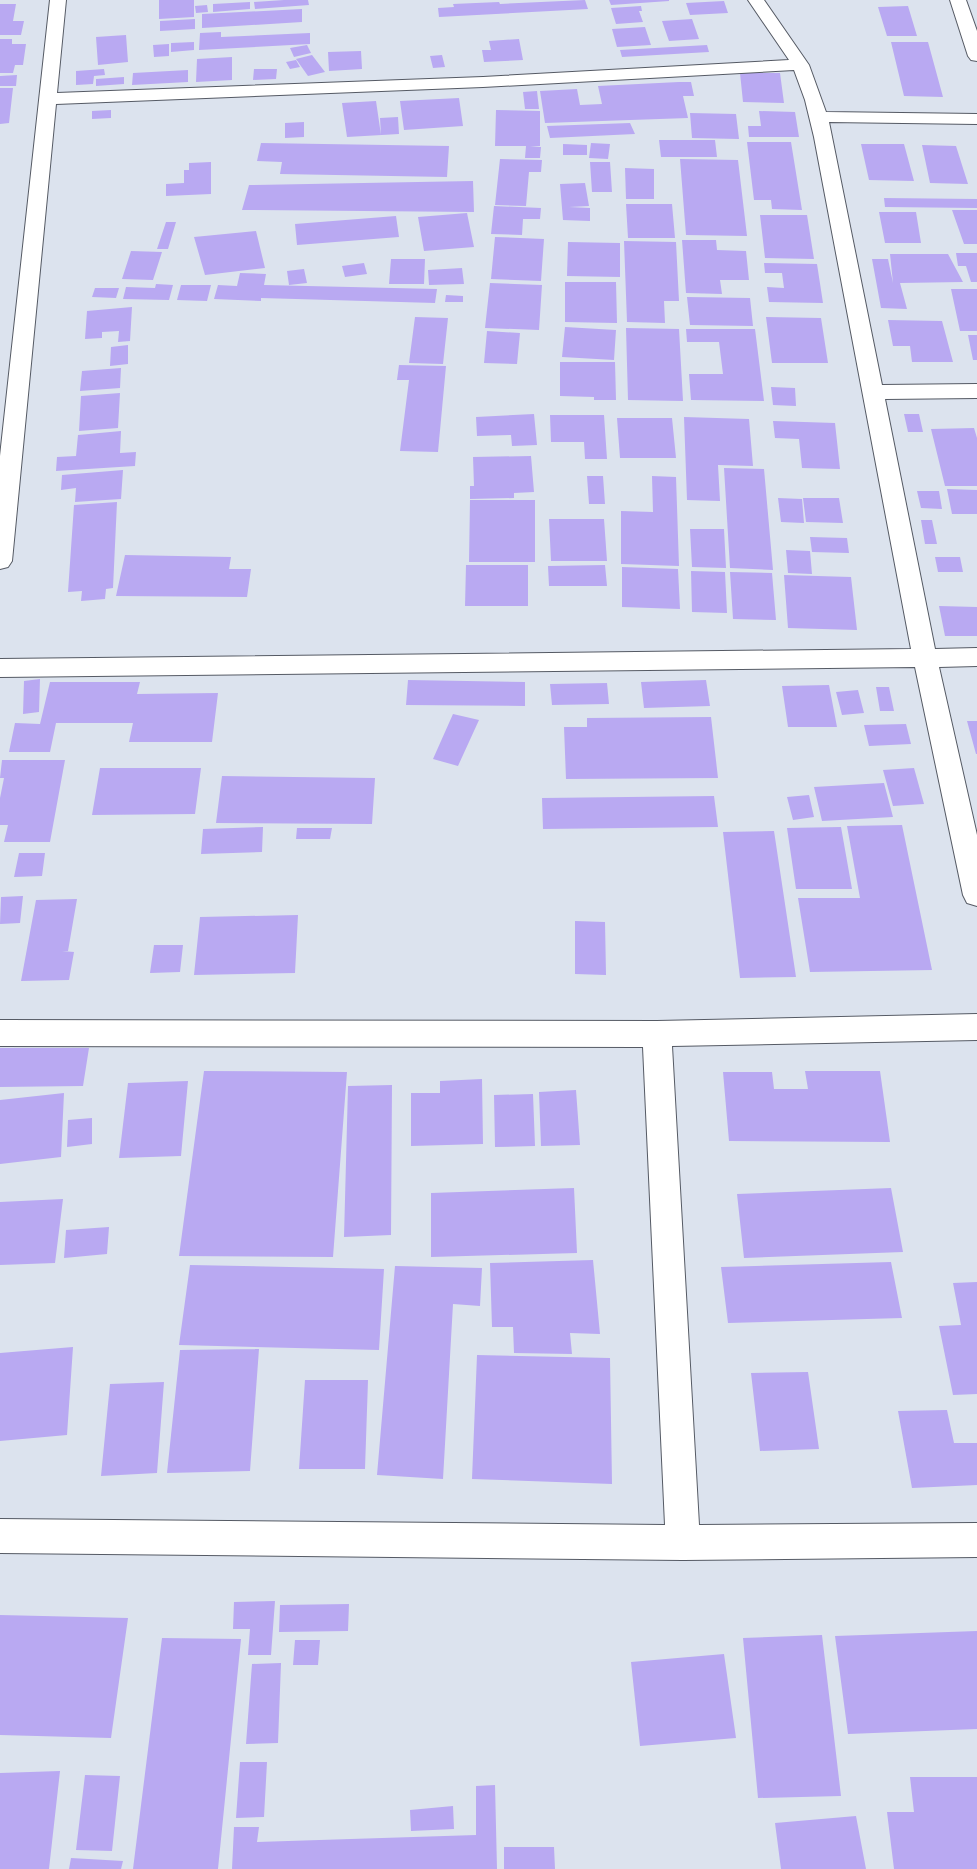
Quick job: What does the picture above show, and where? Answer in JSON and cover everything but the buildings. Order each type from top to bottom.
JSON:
[{"type":"street","points":[[0,561],[58,0]]},
{"type":"street","points":[[756,0],[783,35],[800,65],[811,89],[818,117],[926,658],[977,895]]},
{"type":"street","points":[[958,0],[977,56]]},
{"type":"street","points":[[48,100],[483,82],[800,65]]},
{"type":"street","points":[[818,117],[977,119]]},
{"type":"street","points":[[873,392],[977,391]]},
{"type":"street","points":[[0,668],[977,657]]},
{"type":"street","points":[[0,1033],[657,1034],[977,1027]]},
{"type":"street","points":[[657,1034],[683,1543]]},
{"type":"street","points":[[0,1536],[683,1543],[977,1540]]}]
